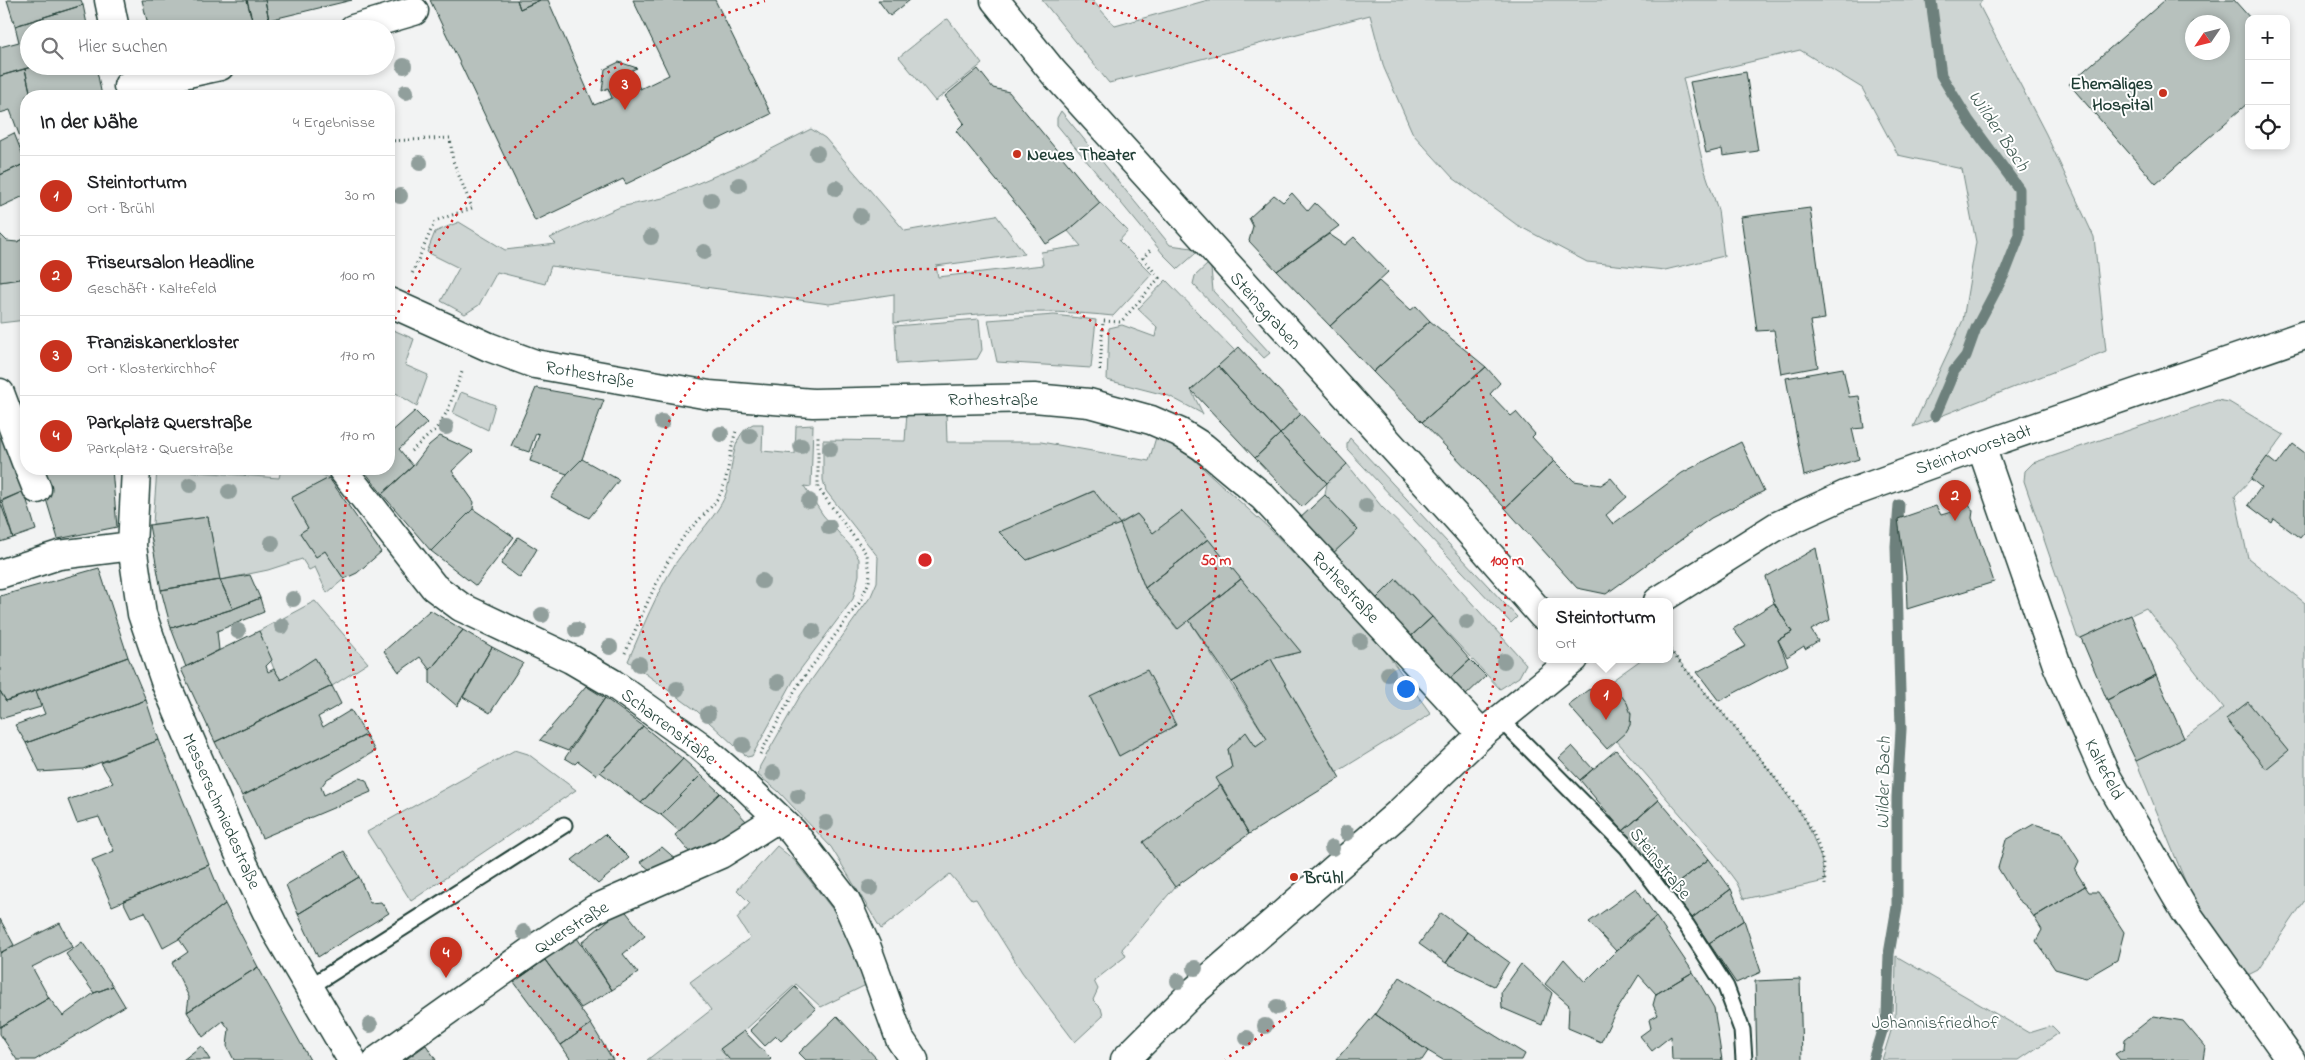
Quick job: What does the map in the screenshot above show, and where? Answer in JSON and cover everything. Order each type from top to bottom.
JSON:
[{"type":"street","points":[[109,0],[113,20]]},
{"type":"street","name":"Steinsgraben","points":[[995,0],[1059,80],[1467,529],[1538,610]]},
{"type":"street","points":[[385,20],[414,12]]},
{"type":"street","points":[[128,83],[171,75]]},
{"type":"street","name":"Rothestraße","points":[[395,305],[489,347],[535,364],[709,395],[813,403],[1034,398],[1090,403],[1152,420],[1179,432],[1203,447],[1263,497],[1491,726]]},
{"type":"street","name":"Steintorvorstadt","points":[[1663,598],[1776,526],[1872,484],[2305,335]]},
{"type":"street","points":[[0,393],[20,446]]},
{"type":"street","name":"Kaltefeld","points":[[1971,449],[2057,665],[2105,774],[2185,911],[2291,1060]]},
{"type":"street","name":"Messerschmiedestraße","points":[[136,475],[132,546],[142,614],[166,684],[248,873],[276,931],[352,1060]]},
{"type":"street","name":"Scharrenstraße","points":[[347,475],[434,586],[461,607],[571,659],[612,683],[699,745],[778,818],[818,862],[846,901],[867,948],[900,1039],[914,1060]]},
{"type":"street","points":[[0,574],[58,555],[132,546]]},
{"type":"street","points":[[1125,1060],[1190,995],[1393,818],[1491,726],[1569,663]]},
{"type":"street","name":"Querstraße","points":[[378,1060],[534,949],[595,909],[721,854],[778,818]]},
{"type":"lane","name":"Steinstraße","points":[[1491,726],[1627,847],[1687,926],[1726,987],[1742,1030],[1744,1060]]},
{"type":"lane","points":[[308,988],[564,825]]},
{"type":"path","points":[[395,141],[450,138],[453,161],[472,208],[435,221],[415,266]]},
{"type":"path","points":[[1100,371],[1102,321],[1121,322],[1159,278],[1143,258],[1151,249]]},
{"type":"path","points":[[411,451],[436,429],[447,412],[465,364]]},
{"type":"path","points":[[623,657],[672,554],[690,527],[710,508],[723,488],[729,454],[738,426]]},
{"type":"path","points":[[755,762],[798,685],[859,603],[869,582],[870,573],[867,555],[818,488],[818,434]]},
{"type":"path","points":[[1673,654],[1755,752],[1812,830],[1825,875],[1825,888]]},
{"type":"green space","points":[[1042,0],[1092,0],[1115,26],[1208,0],[1982,0],[1979,5],[2046,134],[2094,237],[2106,351],[1913,427],[1963,320],[1976,242],[1962,169],[1898,155],[1862,88],[1800,50],[1683,78],[1704,168],[1718,210],[1724,256],[1665,270],[1587,262],[1517,225],[1453,178],[1413,134],[1384,68],[1370,15],[1109,83]]},
{"type":"green space","points":[[948,19],[982,64],[935,101],[899,57]]},
{"type":"green space","points":[[1061,111],[1170,245],[1192,248],[1196,253],[1178,269],[1163,254],[1057,125],[1057,118]]},
{"type":"green space","points":[[811,129],[825,138],[905,231],[996,215],[1025,254],[936,266],[938,277],[1043,265],[1041,252],[1081,246],[1068,231],[1100,203],[1128,231],[1119,241],[1152,274],[1113,316],[1031,312],[949,317],[894,323],[894,294],[829,304],[551,266],[545,284],[497,272],[479,305],[465,314],[441,301],[459,268],[427,252],[435,232],[459,222],[505,250],[556,244],[550,238],[620,207],[663,198],[736,167]]},
{"type":"green space","points":[[1208,264],[1211,268],[1213,291],[1270,353],[1264,358],[1193,284],[1195,276]]},
{"type":"green space","points":[[20,279],[20,321],[0,323],[0,282]]},
{"type":"green space","points":[[1166,280],[1235,351],[1191,390],[1203,414],[1169,396],[1107,380],[1109,328],[1122,325],[1155,337],[1157,327],[1138,309]]},
{"type":"green space","points":[[1054,315],[1096,320],[1091,368],[997,362],[988,320]]},
{"type":"green space","points":[[979,319],[982,350],[977,359],[897,364],[895,326]]},
{"type":"green space","points":[[395,331],[414,339],[405,365],[428,375],[417,406],[395,393]]},
{"type":"green space","points":[[461,392],[495,405],[488,430],[453,413]]},
{"type":"green space","points":[[2217,400],[2229,402],[2284,435],[2251,479],[2235,496],[2248,558],[2305,603],[2305,900],[2258,970],[2246,976],[2214,942],[2188,888],[2136,761],[2184,738],[2224,708],[2146,608],[2081,638],[2077,636],[2024,481],[2025,471],[2033,463]]},
{"type":"green space","points":[[907,412],[946,412],[947,442],[1041,442],[1149,461],[1157,434],[1181,448],[1270,529],[1375,637],[1431,714],[1337,772],[1271,659],[1300,652],[1208,539],[1182,511],[1153,533],[1137,514],[1120,523],[1145,588],[1177,629],[1189,620],[1267,739],[1256,747],[1246,733],[1228,749],[1232,768],[1221,785],[1144,842],[1175,887],[1122,949],[1126,956],[1094,981],[1098,989],[1093,1000],[1101,1008],[1103,1016],[1075,1042],[1022,972],[976,899],[972,900],[950,874],[881,929],[831,847],[778,791],[758,775],[760,766],[800,696],[871,596],[877,582],[878,557],[826,491],[823,480],[823,440],[905,441]],"holes":[[[1093,491],[1119,524],[1027,560],[1000,533]],[[1091,697],[1176,725],[1119,756]]]},
{"type":"green space","points":[[753,424],[763,424],[762,451],[795,454],[796,426],[813,425],[811,487],[804,486],[823,515],[853,549],[859,559],[859,575],[853,599],[797,674],[752,756],[747,757],[697,711],[628,661],[668,575],[721,504],[728,487],[736,446],[745,429]]},
{"type":"green space","points":[[1350,438],[1517,617],[1511,623],[1347,449],[1347,443]]},
{"type":"green space","points":[[1347,464],[1382,507],[1415,539],[1526,664],[1519,677],[1500,689],[1397,579],[1372,603],[1330,556],[1358,530],[1325,495],[1327,483]]},
{"type":"green space","points":[[157,475],[238,475],[279,478],[280,475],[322,475],[329,478],[291,498],[308,528],[300,533],[316,557],[325,551],[344,579],[327,593],[315,567],[309,570],[302,559],[268,570],[220,580],[208,517],[153,524]]},
{"type":"green space","points":[[315,601],[368,663],[332,686],[315,658],[281,680],[274,669],[259,631]]},
{"type":"green space","points":[[1673,654],[1763,762],[1807,822],[1821,858],[1825,881],[1744,899],[1737,883],[1720,860],[1616,740],[1630,725],[1619,696],[1610,689],[1603,687],[1636,663],[1673,663]]},
{"type":"green space","points":[[515,750],[528,754],[576,790],[411,901],[367,832]]},
{"type":"green space","points":[[777,846],[794,860],[844,924],[868,984],[821,1007],[796,984],[744,1031],[720,1049],[730,1060],[647,1060],[711,1010],[690,982],[750,938],[737,918],[750,903],[737,890]]},
{"type":"green space","name":"Johannisfriedhof","points":[[1896,956],[2029,1033],[2052,1026],[2059,1033],[2019,1060],[1882,1060],[1895,1018]]},
{"type":"building","points":[[7,0],[81,0],[83,5],[34,20],[20,20],[20,24],[15,26]]},
{"type":"building","points":[[142,0],[247,0],[252,20],[147,20]]},
{"type":"building","points":[[247,0],[265,0],[269,20],[252,20]]},
{"type":"building","points":[[265,0],[352,0],[269,20]]},
{"type":"building","points":[[430,0],[517,0],[520,9],[540,0],[548,0],[594,105],[612,98],[608,88],[602,91],[605,69],[619,62],[637,68],[632,70],[640,89],[669,75],[633,0],[715,0],[771,114],[626,184],[623,179],[535,221]]},
{"type":"building","points":[[517,0],[540,0],[520,9]]},
{"type":"building","points":[[878,0],[910,0],[890,16]]},
{"type":"building","name":"Ehemaliges Hospital","points":[[2165,0],[2234,0],[2247,15],[2245,15],[2245,106],[2156,184],[2069,84]]},
{"type":"building","points":[[83,5],[86,20],[34,20]]},
{"type":"building","points":[[20,24],[20,70],[0,76],[0,47],[19,42],[15,26]]},
{"type":"building","name":"Neues Theater","points":[[978,69],[993,88],[1009,92],[1100,203],[1068,231],[1046,244],[1033,225],[956,131],[964,123],[945,96]]},
{"type":"building","points":[[20,70],[20,75],[26,75],[30,90],[20,90],[20,137],[10,110],[0,113],[0,76]]},
{"type":"building","points":[[1746,72],[1758,151],[1723,156],[1722,149],[1706,153],[1690,82]]},
{"type":"building","points":[[26,75],[98,75],[101,90],[30,90]]},
{"type":"building","points":[[14,133],[20,148],[20,166],[0,175],[0,140]]},
{"type":"building","points":[[20,166],[20,198],[0,207],[0,175]]},
{"type":"building","points":[[1292,193],[1308,211],[1315,203],[1339,226],[1277,271],[1249,241],[1253,226],[1249,218],[1274,195],[1283,202]]},
{"type":"building","points":[[1810,208],[1825,319],[1810,321],[1818,367],[1781,374],[1774,330],[1757,331],[1741,217]]},
{"type":"building","points":[[0,234],[7,241],[20,241],[20,279],[0,282]]},
{"type":"building","points":[[1329,234],[1345,245],[1354,237],[1388,272],[1330,326],[1277,271]]},
{"type":"building","points":[[1379,281],[1411,310],[1416,306],[1430,321],[1373,372],[1330,326]]},
{"type":"building","points":[[1430,321],[1486,367],[1422,422],[1373,372]]},
{"type":"building","points":[[1239,347],[1301,414],[1280,434],[1218,366]]},
{"type":"building","points":[[1218,366],[1280,434],[1255,458],[1191,390]]},
{"type":"building","points":[[1486,367],[1500,383],[1490,394],[1511,416],[1516,412],[1535,434],[1532,437],[1554,461],[1505,508],[1422,422]]},
{"type":"building","points":[[1843,368],[1849,397],[1859,396],[1864,428],[1852,429],[1859,459],[1804,476],[1786,378]]},
{"type":"building","points":[[536,388],[604,400],[582,459],[567,474],[530,461],[539,434],[536,433],[529,452],[511,446]]},
{"type":"building","points":[[16,404],[20,404],[20,415]]},
{"type":"building","points":[[415,411],[427,423],[399,449],[413,466],[382,494],[368,475],[395,475],[395,429]]},
{"type":"building","points":[[1301,414],[1347,464],[1327,483],[1280,434]]},
{"type":"building","points":[[0,429],[24,491],[0,501]]},
{"type":"building","points":[[1280,434],[1327,483],[1302,507],[1255,458]]},
{"type":"building","points":[[440,436],[473,451],[452,471],[474,502],[473,509],[431,551],[382,494],[413,466],[429,445]]},
{"type":"building","points":[[1741,442],[1764,491],[1711,518],[1606,594],[1577,588],[1505,508],[1554,461],[1574,481],[1601,485],[1611,478],[1627,497],[1606,515],[1613,524],[1682,473]]},
{"type":"building","points":[[2293,444],[2305,453],[2305,532],[2300,538],[2274,519],[2272,523],[2248,505],[2261,487],[2251,479],[2267,457],[2277,465]]},
{"type":"building","points":[[582,459],[619,480],[589,518],[551,497],[567,474]]},
{"type":"building","points":[[39,475],[113,475],[117,527],[58,539]]},
{"type":"building","points":[[329,478],[381,552],[357,573],[344,579],[325,551],[316,557],[300,533],[308,528],[291,498]]},
{"type":"building","points":[[24,491],[36,530],[13,538],[2,501]]},
{"type":"building","points":[[1094,491],[1120,524],[1027,560],[999,532]]},
{"type":"building","points":[[1325,495],[1358,530],[1330,556],[1297,521]]},
{"type":"building","points":[[0,501],[13,538],[0,542]]},
{"type":"building","points":[[1962,501],[1968,502],[1973,511],[1972,518],[1994,582],[1907,609],[1906,576],[1898,519],[1936,506],[1941,515],[1955,511],[1956,505]]},
{"type":"building","points":[[473,509],[514,537],[476,586],[431,551]]},
{"type":"building","points":[[1182,511],[1208,539],[1145,588],[1120,524],[1137,514],[1153,533]]},
{"type":"building","points":[[208,517],[220,580],[161,590],[149,525]]},
{"type":"building","points":[[518,537],[537,549],[520,578],[501,564]]},
{"type":"building","points":[[1208,539],[1241,579],[1178,629],[1145,588]]},
{"type":"building","points":[[1816,548],[1830,620],[1811,630],[1818,641],[1805,649],[1804,646],[1787,657],[1778,640],[1792,632],[1774,603],[1766,577]]},
{"type":"building","points":[[99,568],[128,657],[6,701],[0,691],[0,596]]},
{"type":"building","points":[[250,575],[260,598],[233,609],[220,580]]},
{"type":"building","points":[[1241,579],[1301,652],[1271,659],[1232,682],[1189,620]]},
{"type":"building","points":[[1396,579],[1432,617],[1407,640],[1372,603]]},
{"type":"building","points":[[220,580],[233,609],[171,628],[161,590]]},
{"type":"building","points":[[260,598],[264,612],[217,631],[219,650],[186,667],[171,628],[233,609]]},
{"type":"building","points":[[1774,603],[1792,632],[1778,640],[1788,665],[1719,701],[1697,672],[1746,646],[1733,629]]},
{"type":"building","points":[[430,610],[463,630],[430,670],[420,657],[399,672],[384,651]]},
{"type":"building","points":[[2131,615],[2156,675],[2107,700],[2081,638]]},
{"type":"building","points":[[1432,617],[1470,660],[1445,683],[1407,640]]},
{"type":"building","points":[[463,630],[492,647],[457,706],[430,683],[430,670]]},
{"type":"building","points":[[259,631],[272,660],[266,666],[268,672],[274,669],[281,680],[315,658],[332,686],[215,742],[181,669]]},
{"type":"building","points":[[492,647],[523,663],[490,713],[463,697]]},
{"type":"building","points":[[128,657],[146,700],[26,743],[15,725],[45,714],[36,691]]},
{"type":"building","points":[[1271,659],[1340,778],[1249,834],[1216,778],[1232,768],[1228,749],[1246,732],[1256,747],[1267,739],[1232,682]]},
{"type":"building","points":[[1470,660],[1486,676],[1462,699],[1445,683]]},
{"type":"building","points":[[1147,670],[1176,725],[1119,756],[1090,697]]},
{"type":"building","points":[[2156,675],[2184,738],[2136,761],[2107,700]]},
{"type":"building","points":[[332,686],[341,704],[318,717],[323,727],[351,710],[366,735],[242,796],[215,742]]},
{"type":"building","points":[[586,686],[605,698],[568,751],[540,740]]},
{"type":"building","points":[[1603,687],[1612,689],[1620,694],[1627,703],[1631,714],[1630,725],[1626,732],[1607,749],[1568,705],[1588,690]]},
{"type":"building","points":[[0,691],[6,701],[36,691],[41,707],[0,719]]},
{"type":"building","points":[[605,698],[643,726],[622,751],[597,775],[578,761],[575,764],[565,758]]},
{"type":"building","points":[[146,700],[159,740],[83,769],[40,772],[26,743]]},
{"type":"building","points":[[2248,702],[2288,751],[2266,769],[2226,719]]},
{"type":"building","points":[[643,726],[683,759],[641,803],[600,772],[622,751]]},
{"type":"building","points":[[366,735],[375,751],[327,779],[321,787],[324,795],[359,778],[366,780],[371,792],[262,838],[242,796]]},
{"type":"building","points":[[159,740],[209,865],[112,906],[92,860],[114,851],[99,817],[77,823],[68,800],[113,783],[101,763]]},
{"type":"building","points":[[1572,746],[1593,769],[1580,780],[1559,758]]},
{"type":"building","points":[[1616,750],[1659,800],[1623,831],[1580,780]]},
{"type":"building","points":[[683,759],[701,775],[661,815],[641,803]]},
{"type":"building","points":[[701,775],[720,793],[679,831],[661,815]]},
{"type":"building","points":[[1221,785],[1249,834],[1175,887],[1143,842]]},
{"type":"building","points":[[720,793],[748,823],[697,861],[675,835]]},
{"type":"building","points":[[1659,800],[1709,859],[1670,889],[1623,831]]},
{"type":"building","points":[[2034,824],[2061,832],[2079,861],[2075,870],[2085,886],[2034,917],[2027,907],[2017,899],[1998,868],[2006,840]]},
{"type":"building","points":[[605,834],[629,858],[598,884],[572,860]]},
{"type":"building","points":[[662,847],[678,861],[655,874],[640,862]]},
{"type":"building","points":[[344,851],[359,877],[298,914],[286,885]]},
{"type":"building","points":[[1709,859],[1731,889],[1692,918],[1670,889]]},
{"type":"building","points":[[209,865],[225,904],[179,939],[163,948],[145,912],[131,917],[123,901]]},
{"type":"building","points":[[359,877],[370,903],[381,902],[389,913],[318,957],[298,914]]},
{"type":"building","points":[[2085,886],[2089,892],[2098,892],[2124,932],[2117,960],[2086,978],[2055,969],[2036,941],[2042,930],[2034,917]]},
{"type":"building","points":[[1636,888],[1656,917],[1616,951],[1589,922]]},
{"type":"building","points":[[1731,889],[1744,920],[1709,943],[1692,918]]},
{"type":"building","points":[[225,904],[258,967],[187,1012],[189,997],[172,963],[188,952],[179,939]]},
{"type":"building","points":[[623,908],[645,936],[623,954],[638,973],[612,990],[582,942]]},
{"type":"building","points":[[1441,913],[1467,932],[1446,963],[1419,944]]},
{"type":"building","points":[[1656,917],[1693,972],[1656,994],[1639,975],[1614,1015],[1601,1042],[1568,1028],[1569,1005],[1545,984],[1564,959],[1585,982],[1628,939]]},
{"type":"building","points":[[0,919],[14,945],[0,953]]},
{"type":"building","points":[[1744,920],[1761,972],[1736,983],[1709,943]]},
{"type":"building","points":[[60,923],[72,947],[32,967],[49,998],[0,1027],[0,953]]},
{"type":"building","points":[[1467,932],[1509,962],[1494,986],[1446,963]]},
{"type":"building","points":[[575,935],[612,990],[581,1008],[542,956]]},
{"type":"building","points":[[82,942],[113,986],[94,993],[66,954]]},
{"type":"building","points":[[545,960],[591,1024],[561,1045],[514,982]]},
{"type":"building","points":[[1521,964],[1552,993],[1542,1025],[1502,1008],[1501,992]]},
{"type":"building","points":[[258,967],[310,1060],[234,1060],[227,1046],[229,1029],[223,1021],[203,1037],[187,1012]]},
{"type":"building","points":[[1693,972],[1714,1008],[1722,1060],[1672,1060],[1671,1036],[1652,1051],[1640,1036],[1651,1028],[1649,1020],[1658,1015],[1653,1005],[1656,994]]},
{"type":"building","points":[[1400,977],[1525,1054],[1522,1060],[1443,1060],[1428,1051],[1375,1014]]},
{"type":"building","points":[[1800,979],[1802,1060],[1757,1060],[1755,981]]},
{"type":"building","points":[[113,986],[125,1006],[35,1060],[17,1060],[0,1034],[0,1027],[49,998],[63,1016],[94,993]]},
{"type":"building","points":[[795,987],[816,1009],[781,1041],[776,1036],[765,1046],[750,1030]]},
{"type":"building","points":[[1375,1014],[1428,1051],[1422,1060],[1336,1060]]},
{"type":"building","points":[[837,1016],[878,1060],[806,1060],[799,1053]]},
{"type":"building","points":[[2154,1016],[2183,1021],[2205,1047],[2203,1060],[2120,1060],[2115,1054],[2124,1049],[2125,1039]]},
{"type":"building","points":[[591,1024],[613,1060],[571,1060],[561,1045]]},
{"type":"building","points":[[744,1031],[770,1060],[730,1060],[720,1049]]},
{"type":"building","points":[[426,1045],[436,1060],[405,1060]]},
{"type":"building","points":[[201,1046],[210,1060],[183,1060]]},
{"type":"waterway","name":"Wilder Bach","points":[[1931,0],[1941,75],[1969,121],[2019,189],[2019,237],[2005,273],[1976,328],[1966,356],[1954,371],[1935,416]]},
{"type":"waterway","name":"Wilder Bach","points":[[1873,1060],[1887,1015],[1889,954],[1897,907],[1897,797],[1901,729],[1896,546],[1899,505]]},
{"type":"place","name":"Ehemaliges Hospital","points":[[2163,93]]},
{"type":"place","name":"Franziskanerkloster","points":[[625,110]]},
{"type":"place","name":"Neues Theater","points":[[1017,154]]},
{"type":"place","name":"Friseursalon Headline","points":[[1955,521]]},
{"type":"place","name":"Steintorturm","points":[[1606,720]]},
{"type":"place","name":"Brühl","points":[[1294,877]]},
{"type":"place","name":"Parkplatz Querstraße","points":[[446,978]]}]
